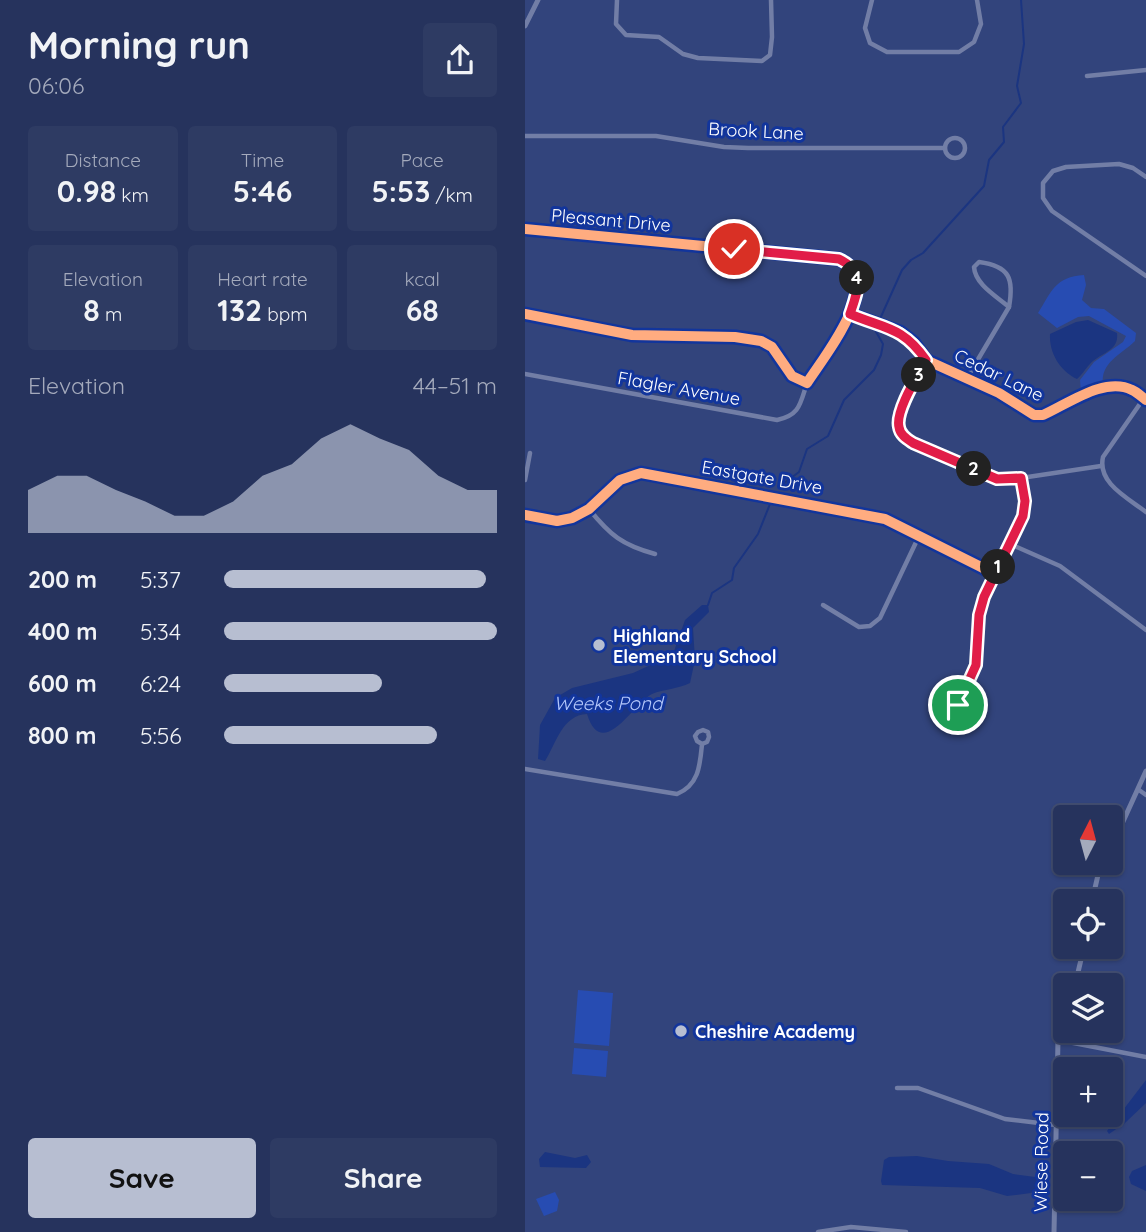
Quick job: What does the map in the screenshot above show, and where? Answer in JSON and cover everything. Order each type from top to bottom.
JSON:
[{"type":"street","points":[[525,26],[538,0]]},
{"type":"street","points":[[617,0],[616,24],[626,35],[659,37],[683,54],[698,58],[762,61],[769,55],[772,37],[771,0]]},
{"type":"street","points":[[872,0],[865,28],[870,43],[887,52],[959,52],[974,42],[981,24],[977,0]]},
{"type":"street","points":[[1087,76],[1146,70]]},
{"type":"street","name":"Brook Lane","points":[[525,136],[656,136],[724,147],[748,148],[945,148]]},
{"type":"street","name":"Brook Lane","points":[[956,138],[962,141],[965,150],[961,156],[952,158],[945,148],[947,142],[956,138]]},
{"type":"street","points":[[1146,177],[1133,168],[1119,164],[1066,167],[1053,171],[1043,183],[1043,198],[1052,211],[1146,276]]},
{"type":"street","name":"Pleasant Drive","points":[[525,229],[839,259],[849,264],[857,275],[858,290],[850,314]]},
{"type":"street","points":[[967,378],[1009,307],[1013,286],[1007,273],[991,264],[979,262],[974,267],[975,274],[1009,307]]},
{"type":"street","points":[[525,314],[632,335],[735,337],[761,341],[772,347],[792,376],[807,383],[850,314]]},
{"type":"street","name":"Cedar Lane","points":[[850,314],[901,332],[914,343],[926,360],[999,393],[1034,415],[1044,415],[1101,388],[1118,386],[1132,390],[1145,399]]},
{"type":"street","points":[[926,360],[899,415],[898,426],[902,435],[913,443],[997,479],[1101,466]]},
{"type":"street","name":"Flagler Avenue","points":[[525,374],[776,420],[790,417],[798,408],[807,383]]},
{"type":"street","points":[[1145,399],[1103,457],[1101,466],[1103,475],[1116,489],[1146,512]]},
{"type":"street","points":[[525,480],[530,453]]},
{"type":"street","name":"Eastgate Drive","points":[[525,515],[557,521],[572,518],[589,509],[621,480],[641,473],[866,513],[885,519],[995,574]]},
{"type":"street","points":[[958,705],[976,665],[979,615],[1023,516],[1025,501],[1021,478]]},
{"type":"street","points":[[589,509],[608,533],[629,547],[655,554]]},
{"type":"street","points":[[823,605],[859,628],[870,626],[880,618],[919,536]]},
{"type":"street","points":[[1010,544],[1060,566],[1146,630]]},
{"type":"street","points":[[525,769],[677,794],[694,781],[699,770],[702,744]]},
{"type":"street","points":[[1123,823],[1146,771]]},
{"type":"street","points":[[1139,790],[1146,794]]},
{"type":"street","points":[[1074,1043],[1146,1057]]},
{"type":"street","points":[[897,1088],[918,1088],[1005,1119],[1053,1125]]},
{"type":"street","name":"Wiese Road","points":[[1053,1232],[1056,1127]]},
{"type":"street","points":[[818,1232],[851,1227],[906,1232]]},
{"type":"shaded area","points":[[1084,275],[1086,285],[1082,300],[1091,308],[1104,309],[1136,333],[1135,341],[1108,365],[1103,385],[1081,395],[1080,380],[1094,362],[1123,342],[1126,336],[1089,316],[1078,317],[1057,328],[1038,313],[1055,286],[1074,276]]},
{"type":"shaded area","points":[[578,990],[613,993],[609,1046],[574,1043]]},
{"type":"shaded area","points":[[574,1048],[608,1051],[606,1077],[572,1074]]},
{"type":"shaded area","points":[[555,1192],[559,1200],[557,1211],[544,1216],[536,1199]]},
{"type":"water","points":[[1088,320],[1117,333],[1117,339],[1110,350],[1093,361],[1077,379],[1057,361],[1051,348],[1050,334],[1076,322]]},
{"type":"water","name":"Weeks Pond","points":[[702,605],[708,605],[709,612],[693,628],[695,660],[690,683],[652,694],[609,731],[601,733],[593,727],[587,714],[571,719],[545,761],[538,759],[540,725],[555,698],[572,688],[633,673],[666,661],[673,654],[685,620]]},
{"type":"water","points":[[1146,1080],[1146,1103],[1123,1124],[1123,1110]]},
{"type":"water","points":[[1110,1127],[1119,1127],[1109,1134],[1107,1131]]},
{"type":"water","points":[[545,1152],[575,1158],[587,1155],[591,1162],[586,1168],[540,1167],[539,1159]]},
{"type":"water","points":[[917,1156],[989,1164],[1013,1174],[1043,1178],[1045,1184],[1031,1193],[1007,1196],[980,1188],[882,1185],[884,1160],[889,1157]]},
{"type":"water","points":[[1146,1165],[1146,1191],[1131,1184],[1129,1177],[1132,1171]]},
{"type":"waterway","points":[[779,487],[799,472],[807,449],[828,436],[844,400],[874,370],[883,344],[875,330],[902,270],[911,260],[923,253],[984,186],[989,160],[1004,142],[1003,127],[1021,103],[1017,86],[1024,44],[1021,0]]},
{"type":"waterway","points":[[708,605],[712,593],[732,580],[734,568],[758,534],[770,504]]},
{"type":"cycle path","points":[[525,229],[839,259],[852,269],[856,284],[854,301],[847,319],[807,383],[792,376],[772,347],[761,341],[735,337],[632,335],[525,314]]},
{"type":"cycle path","points":[[850,314],[900,332],[914,343],[926,360],[999,393],[1034,415],[1043,415],[1087,393],[1110,386],[1132,390],[1146,400]]},
{"type":"cycle path","points":[[525,515],[557,521],[572,518],[589,509],[620,480],[641,473],[885,519],[995,574]]},
{"type":"place","name":"Highland Elementary School","points":[[599,645]]},
{"type":"place","name":"Cheshire Academy","points":[[681,1031]]},
{"type":"route","points":[[734,249],[839,259],[849,264],[857,275],[858,290],[850,314],[901,332],[914,343],[926,360],[899,415],[898,426],[902,435],[913,443],[997,479],[1021,478],[1025,501],[1023,516],[984,597],[979,615],[976,665],[958,705]]}]
